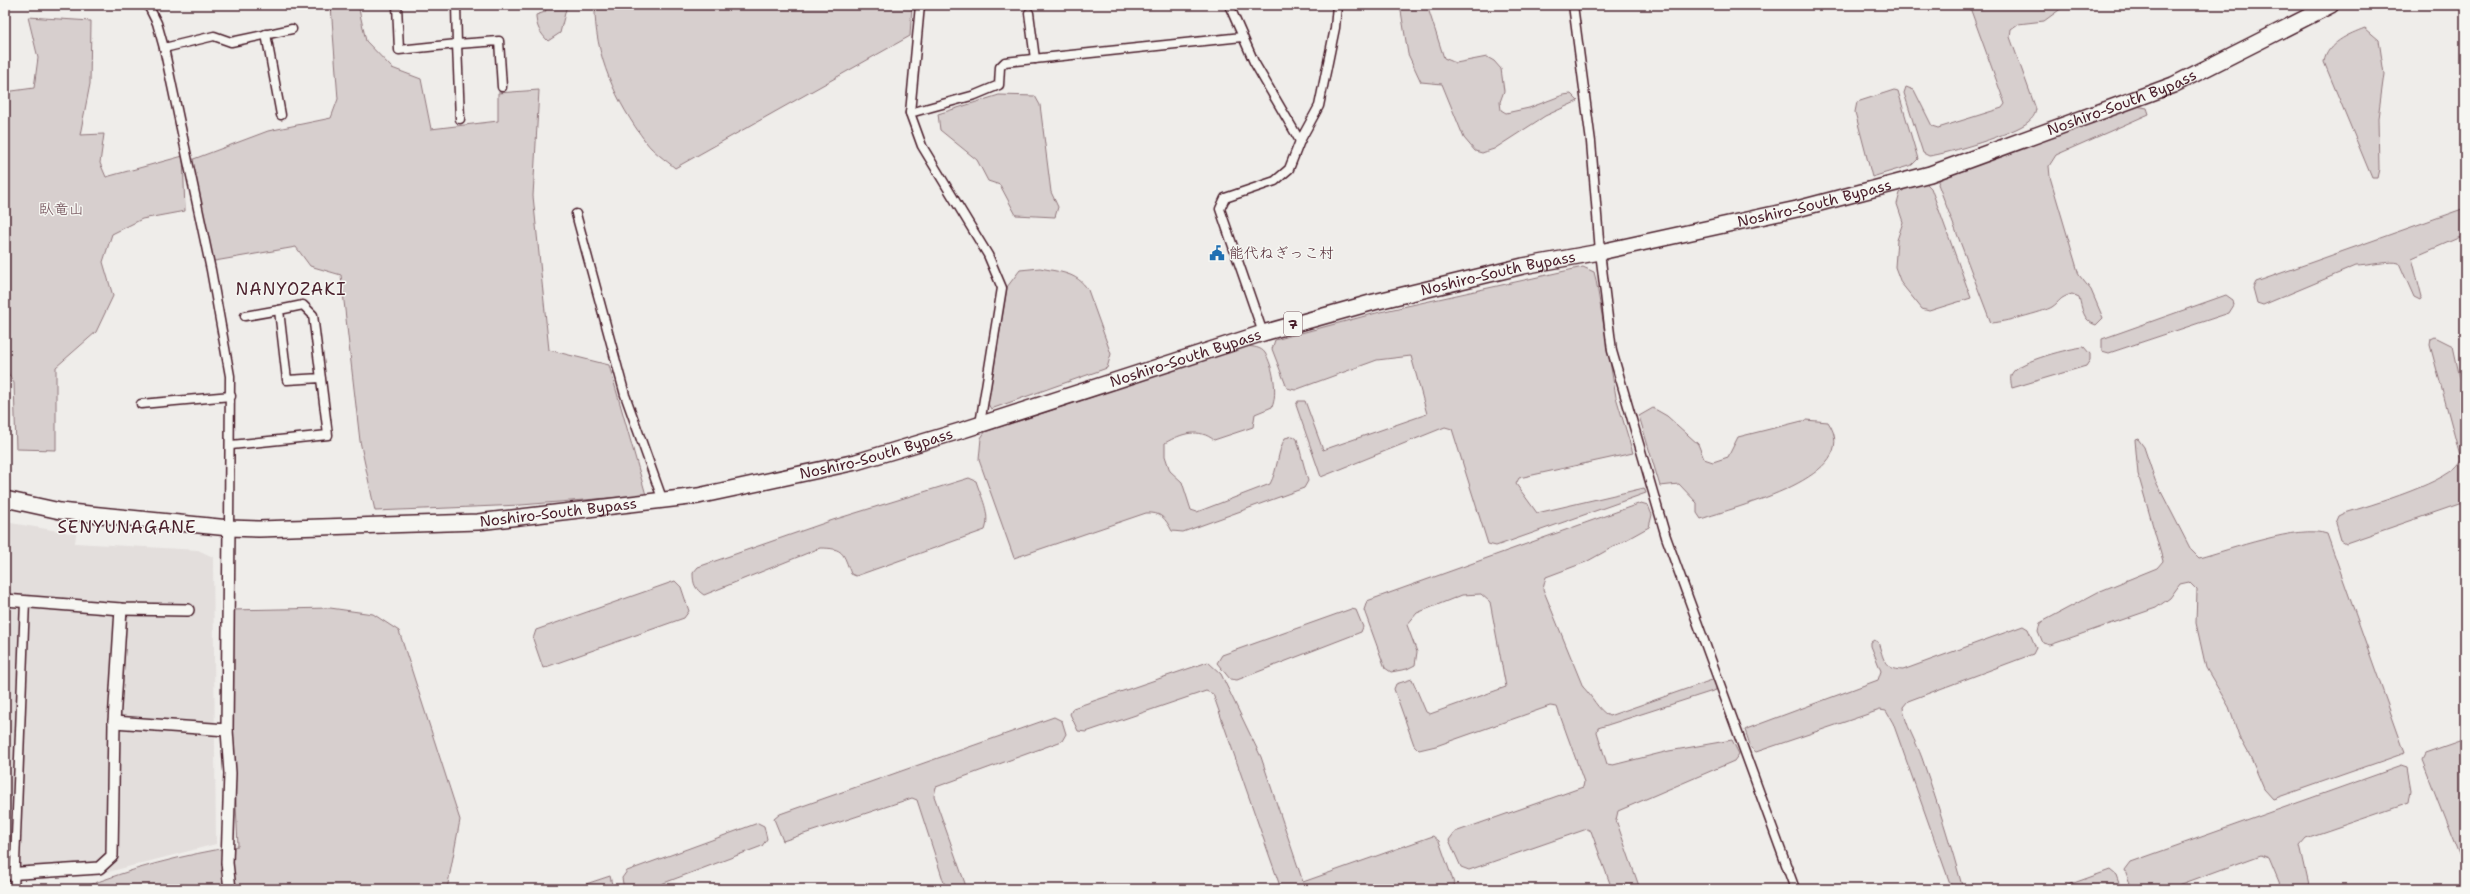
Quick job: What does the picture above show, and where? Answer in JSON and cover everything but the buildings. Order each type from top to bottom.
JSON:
[{"type":"highway","name":"Noshiro-South Bypass","points":[[5,499],[60,511],[229,528],[478,522],[663,501],[762,483],[856,462],[1264,333],[1374,302],[1523,266],[1600,252],[1797,209],[1930,174],[2173,85],[2331,5]]},
{"type":"street","points":[[148,5],[157,23],[164,48],[212,270],[230,376],[231,445],[226,730],[230,774],[227,863],[230,889]]},
{"type":"street","points":[[397,5],[399,50],[499,41],[502,87]]},
{"type":"street","points":[[456,5],[460,118]]},
{"type":"street","points":[[920,5],[910,113],[922,146],[988,255],[1002,288],[980,424]]},
{"type":"street","points":[[1230,5],[1242,37],[1300,140]]},
{"type":"street","points":[[1264,333],[1220,209],[1224,198],[1275,181],[1289,169],[1300,140],[1319,106],[1335,28],[1338,5]]},
{"type":"street","points":[[1573,5],[1591,142],[1600,252],[1612,351],[1664,530],[1795,889]]},
{"type":"street","points":[[1029,13],[1035,59]]},
{"type":"street","points":[[164,48],[214,36],[231,42],[292,29]]},
{"type":"street","points":[[266,34],[281,115]]},
{"type":"street","points":[[910,113],[975,96],[999,85],[1000,67],[1006,62],[1242,37]]},
{"type":"street","points":[[576,214],[625,395],[663,501]]},
{"type":"street","points":[[231,445],[328,435],[313,314],[303,305],[246,316]]},
{"type":"street","points":[[279,310],[287,380],[321,378]]},
{"type":"street","points":[[141,404],[231,396]]},
{"type":"street","points":[[5,600],[120,609],[188,610]]},
{"type":"street","points":[[14,889],[10,874],[25,601]]},
{"type":"street","points":[[10,874],[99,868],[112,856],[114,722],[120,609]]},
{"type":"street","points":[[114,722],[226,730]]},
{"type":"shaded area","points":[[5,522],[76,534],[75,543],[198,550],[213,557],[216,844],[108,872],[21,880],[21,889],[5,889]]},
{"type":"green space","points":[[358,5],[366,41],[392,68],[421,79],[431,129],[498,121],[498,93],[539,90],[533,196],[549,350],[609,365],[646,495],[521,505],[375,511],[360,441],[341,275],[310,266],[296,247],[209,262],[191,160],[268,131],[331,118],[338,99],[331,6]]},
{"type":"green space","points":[[548,5],[567,5],[560,33],[548,41],[539,29],[536,15],[545,12]]},
{"type":"green space","points":[[595,5],[912,5],[910,36],[675,168],[649,146],[635,127],[616,94],[598,42]]},
{"type":"green space","points":[[981,5],[1015,5],[993,9]]},
{"type":"green space","points":[[1400,5],[1427,5],[1444,58],[1456,63],[1487,57],[1494,61],[1501,69],[1504,91],[1500,102],[1501,110],[1506,113],[1529,108],[1563,95],[1571,94],[1578,101],[1545,116],[1494,149],[1482,153],[1475,151],[1464,138],[1442,84],[1421,82],[1408,54]]},
{"type":"green space","points":[[1969,5],[2066,5],[2044,21],[2018,24],[2011,29],[2010,37],[2036,109],[2031,119],[2021,127],[2010,132],[1965,147],[1929,156],[1923,153],[1904,93],[1906,87],[1914,90],[1932,126],[1938,128],[2002,108],[2005,104]]},
{"type":"green space","name":"臥竜山","points":[[28,17],[91,21],[90,84],[80,135],[104,134],[100,163],[106,177],[183,156],[185,211],[142,219],[112,234],[103,262],[113,296],[96,332],[56,367],[56,450],[16,449],[14,383],[5,368],[5,92],[34,88],[38,58]]},
{"type":"green space","points":[[2365,28],[2379,40],[2384,74],[2378,118],[2379,169],[2377,178],[2372,178],[2324,62],[2326,55],[2334,44],[2346,36]]},
{"type":"green space","points":[[1894,90],[1898,91],[1918,159],[1912,165],[1872,177],[1855,112],[1857,102]]},
{"type":"green space","points":[[999,95],[1035,96],[1040,105],[1051,192],[1058,207],[1055,217],[1016,215],[1000,185],[988,181],[977,160],[940,130],[938,114]]},
{"type":"green space","points":[[2136,106],[2147,108],[2149,114],[2056,155],[2049,166],[2050,177],[2079,275],[2091,290],[2103,318],[2096,325],[2088,320],[2082,310],[2079,297],[2072,294],[2067,295],[2052,307],[2040,312],[1991,323],[1938,184],[1941,176]]},
{"type":"green space","points":[[1924,181],[1931,188],[1971,298],[1929,311],[1922,309],[1901,283],[1895,267],[1897,240],[1903,222],[1897,204],[1900,193],[1910,185]]},
{"type":"green space","points":[[2465,208],[2465,235],[2412,258],[2422,297],[2420,300],[2414,297],[2399,263],[2390,262],[2356,266],[2263,305],[2257,303],[2253,288],[2256,282]]},
{"type":"green space","points":[[1583,267],[1594,272],[1616,397],[1633,453],[1519,478],[1516,484],[1537,513],[1644,488],[1646,493],[1496,546],[1488,544],[1452,429],[1445,427],[1321,477],[1296,405],[1298,401],[1305,401],[1323,450],[1427,414],[1411,356],[1377,360],[1295,390],[1287,388],[1272,349],[1275,340],[1380,312]]},
{"type":"green space","points":[[1040,268],[1073,276],[1084,284],[1088,290],[1111,354],[1107,368],[991,409],[988,404],[1007,287],[1020,270]]},
{"type":"green space","points":[[2226,295],[2233,300],[2234,305],[2229,313],[2109,353],[2102,351],[2102,339]]},
{"type":"green space","points":[[2435,337],[2453,346],[2465,401],[2465,502],[2346,543],[2341,540],[2336,523],[2339,516],[2390,499],[2427,484],[2455,468],[2461,460],[2430,345],[2431,339]]},
{"type":"green space","points":[[1247,346],[1261,350],[1268,358],[1275,387],[1272,407],[1255,414],[1253,427],[1214,440],[1202,434],[1190,433],[1184,434],[1165,443],[1165,456],[1170,471],[1182,482],[1191,510],[1197,512],[1270,484],[1275,473],[1282,444],[1285,438],[1293,436],[1297,439],[1308,481],[1304,488],[1183,532],[1172,531],[1165,519],[1159,515],[1146,513],[1014,558],[979,460],[981,438],[985,432]]},
{"type":"green space","points":[[2084,347],[2090,354],[2090,360],[2086,366],[2012,388],[2011,376],[2017,368],[2046,356]]},
{"type":"green space","points":[[1653,408],[1667,416],[1698,444],[1704,459],[1713,462],[1728,457],[1738,437],[1806,420],[1828,422],[1835,441],[1829,459],[1813,474],[1791,487],[1766,498],[1701,519],[1697,513],[1697,503],[1679,484],[1660,486],[1639,416]]},
{"type":"green space","points":[[2138,439],[2144,447],[2155,480],[2191,550],[2199,558],[2283,535],[2300,532],[2327,534],[2405,753],[2273,799],[2264,789],[2250,756],[2239,736],[2229,707],[2206,668],[2196,623],[2197,590],[2189,582],[2180,584],[2170,598],[2156,608],[2050,645],[2043,643],[2038,631],[2040,623],[2098,592],[2157,568],[2163,561],[2138,474],[2135,440]]},
{"type":"green space","points":[[969,478],[976,481],[985,506],[987,524],[985,530],[856,576],[851,574],[842,553],[834,549],[820,548],[704,595],[698,591],[695,586],[693,573],[698,567],[833,520]]},
{"type":"green space","points":[[1641,503],[1648,505],[1652,515],[1649,527],[1586,562],[1546,577],[1543,589],[1583,687],[1601,710],[1609,716],[1712,680],[1717,684],[1716,690],[1598,728],[1597,732],[1607,764],[1613,765],[1669,751],[1732,740],[1739,754],[1734,761],[1618,811],[1616,820],[1640,889],[1612,889],[1591,831],[1587,829],[1469,870],[1461,867],[1449,840],[1455,832],[1583,787],[1584,782],[1557,707],[1550,706],[1436,746],[1419,750],[1414,745],[1394,689],[1396,684],[1412,679],[1426,712],[1430,714],[1506,687],[1490,602],[1481,594],[1462,595],[1417,613],[1407,625],[1417,652],[1415,665],[1407,669],[1391,672],[1385,668],[1364,610],[1367,601]]},
{"type":"green space","points":[[675,581],[681,587],[689,611],[684,618],[543,668],[533,639],[536,630]]},
{"type":"green space","points":[[330,608],[373,614],[399,631],[460,820],[447,889],[80,889],[99,881],[158,863],[238,846],[232,721],[231,610]]},
{"type":"green space","points":[[1351,609],[1356,610],[1363,627],[1361,632],[1237,680],[1230,679],[1217,663],[1222,655]]},
{"type":"green space","points":[[2023,626],[2028,629],[2036,648],[2033,654],[1908,701],[1903,707],[1908,727],[1922,758],[1933,791],[1963,889],[1952,889],[1893,723],[1886,711],[1880,710],[1756,752],[1751,748],[1745,730],[1878,680],[1881,671],[1871,646],[1871,642],[1874,640],[1878,642],[1885,662],[1892,668],[1903,670]]},
{"type":"green space","points":[[1208,662],[1221,674],[1261,757],[1303,882],[1433,836],[1439,841],[1456,889],[1281,889],[1213,694],[1206,691],[1086,732],[1078,731],[1070,714],[1073,708]]},
{"type":"green space","points":[[1054,717],[1062,721],[1066,734],[1062,741],[936,787],[934,796],[967,889],[946,889],[917,800],[912,798],[783,841],[774,819],[780,814]]},
{"type":"green space","points":[[2465,740],[2465,870],[2422,760],[2425,754]]},
{"type":"green space","points":[[2401,766],[2407,768],[2411,791],[2409,803],[2306,838],[2300,845],[2310,889],[2282,889],[2269,858],[2261,855],[2168,889],[2132,889],[2125,870],[2131,862]]},
{"type":"green space","points":[[758,823],[764,826],[767,839],[762,846],[648,889],[624,889],[622,878],[627,871]]},
{"type":"green space","points":[[2110,870],[2116,875],[2121,889],[2057,889]]},
{"type":"green space","points":[[610,876],[613,889],[571,889]]},
{"type":"place","name":"能代ねぎっこ村","points":[[1217,253]]},
{"type":"district","name":"NANYOZAKI","points":[[291,289]]},
{"type":"district","name":"SENYUNAGANE","points":[[127,527]]}]
